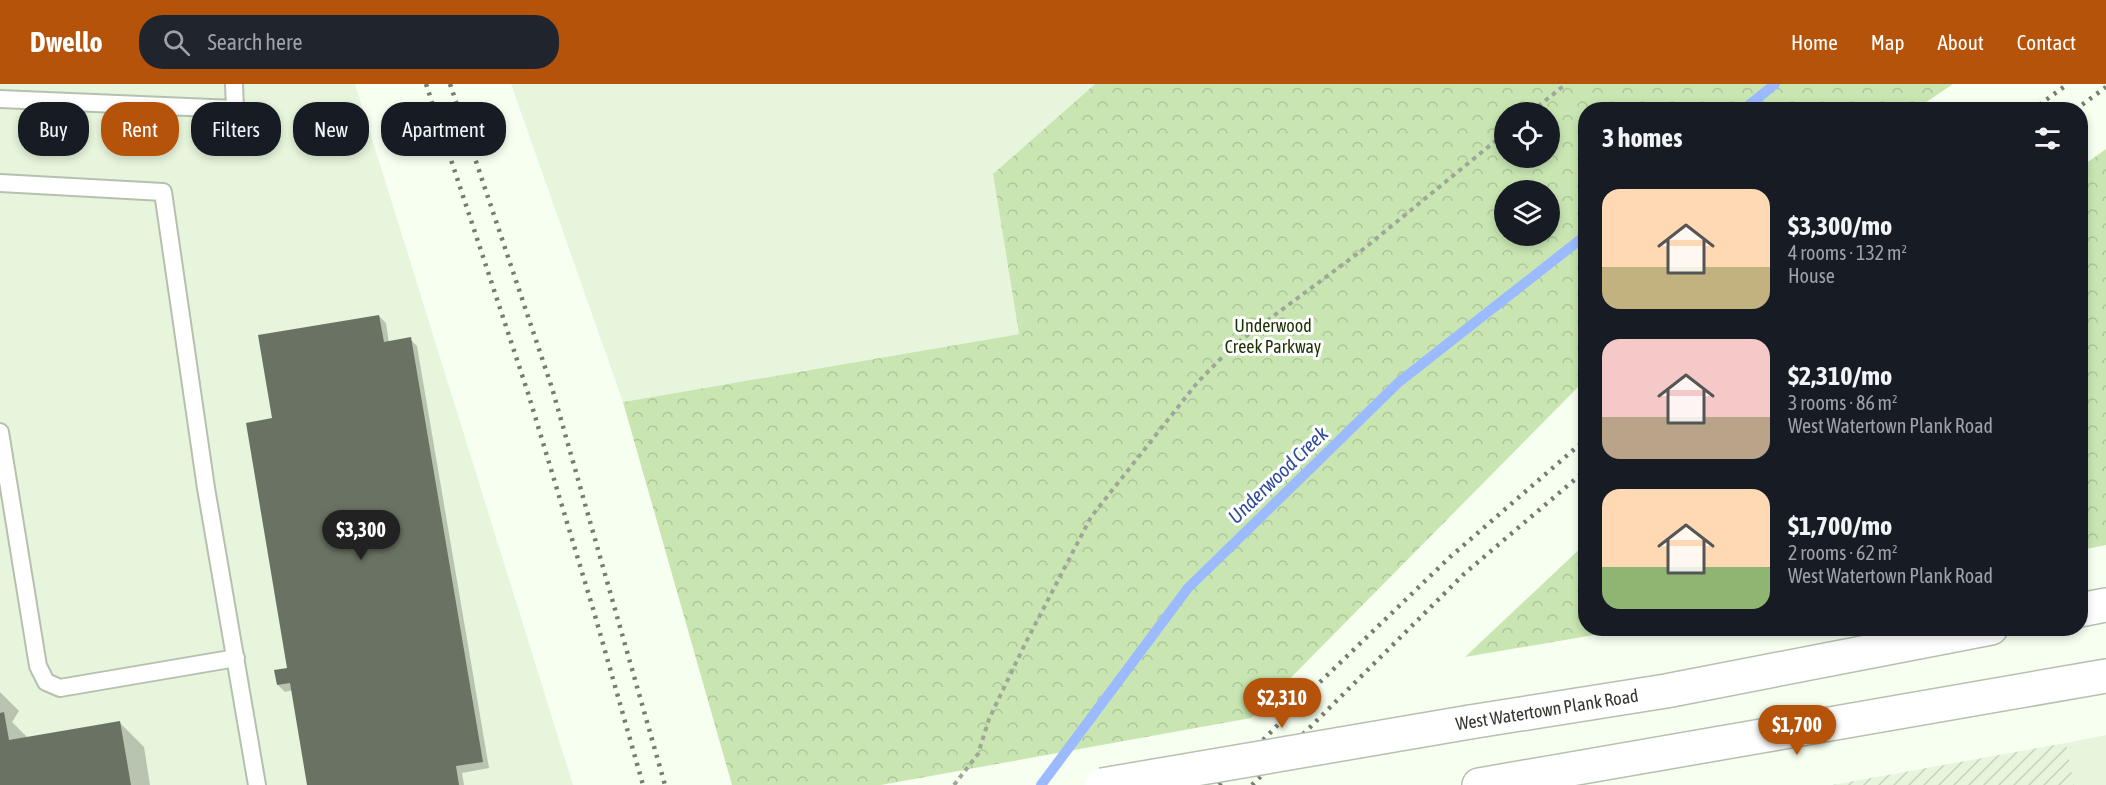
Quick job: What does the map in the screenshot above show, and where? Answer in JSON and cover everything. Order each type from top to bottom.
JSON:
[{"type":"street","points":[[2088,608],[2106,605]]},
{"type":"street","name":"West Watertown Plank Road","points":[[1102,785],[1666,691],[1950,636]]},
{"type":"street","points":[[1479,785],[2106,676]]},
{"type":"lane","points":[[0,99],[235,109],[234,84]]},
{"type":"lane","points":[[0,183],[163,192],[206,488],[257,785]]},
{"type":"lane","points":[[0,432],[38,666],[46,682],[60,688],[236,658]]},
{"type":"path","points":[[1544,102],[1566,84]]},
{"type":"path","points":[[954,785],[978,754],[989,719],[999,698],[1091,517],[1197,383],[1233,346],[1361,251],[1494,142]]},
{"type":"shaded area","points":[[0,84],[355,84],[361,102],[293,102],[293,156],[369,156],[369,129],[573,785],[0,785]]},
{"type":"shaded area","points":[[511,84],[1095,84],[993,174],[1019,334],[623,402]]},
{"type":"shaded area","points":[[2106,735],[2106,785],[2074,785],[2066,743]]},
{"type":"shaded area","points":[[2066,743],[2074,785],[1832,785]]},
{"type":"green space","name":"Underwood Creek Parkway","points":[[1095,84],[1953,84],[1926,102],[1578,102],[1578,387],[1251,718],[881,785],[732,785],[623,402],[1019,334],[993,174]]},
{"type":"green space","points":[[2106,149],[2106,545],[2088,549],[2088,162]]},
{"type":"green space","points":[[1578,551],[1578,636],[1588,636],[1465,657]]},
{"type":"building","points":[[379,315],[384,342],[411,337],[483,762],[456,766],[459,785],[307,785],[290,683],[277,685],[274,670],[287,668],[246,423],[272,418],[258,335]]},
{"type":"building","points":[[4,712],[9,740],[120,721],[131,785],[0,785],[0,713]]},
{"type":"waterway","name":"Underwood Creek","points":[[1753,102],[1775,84]]},
{"type":"waterway","name":"Underwood Creek","points":[[1041,785],[1188,588],[1399,382],[1578,241]]},
{"type":"railway","points":[[426,84],[528,393],[643,785]]},
{"type":"railway","points":[[450,84],[552,388],[665,785]]},
{"type":"railway","points":[[2043,102],[2068,84]]},
{"type":"railway","points":[[2086,102],[2106,87]]},
{"type":"railway","points":[[1219,785],[1317,685],[1450,557],[1578,446]]},
{"type":"railway","points":[[1252,785],[1464,574],[1578,477]]}]
